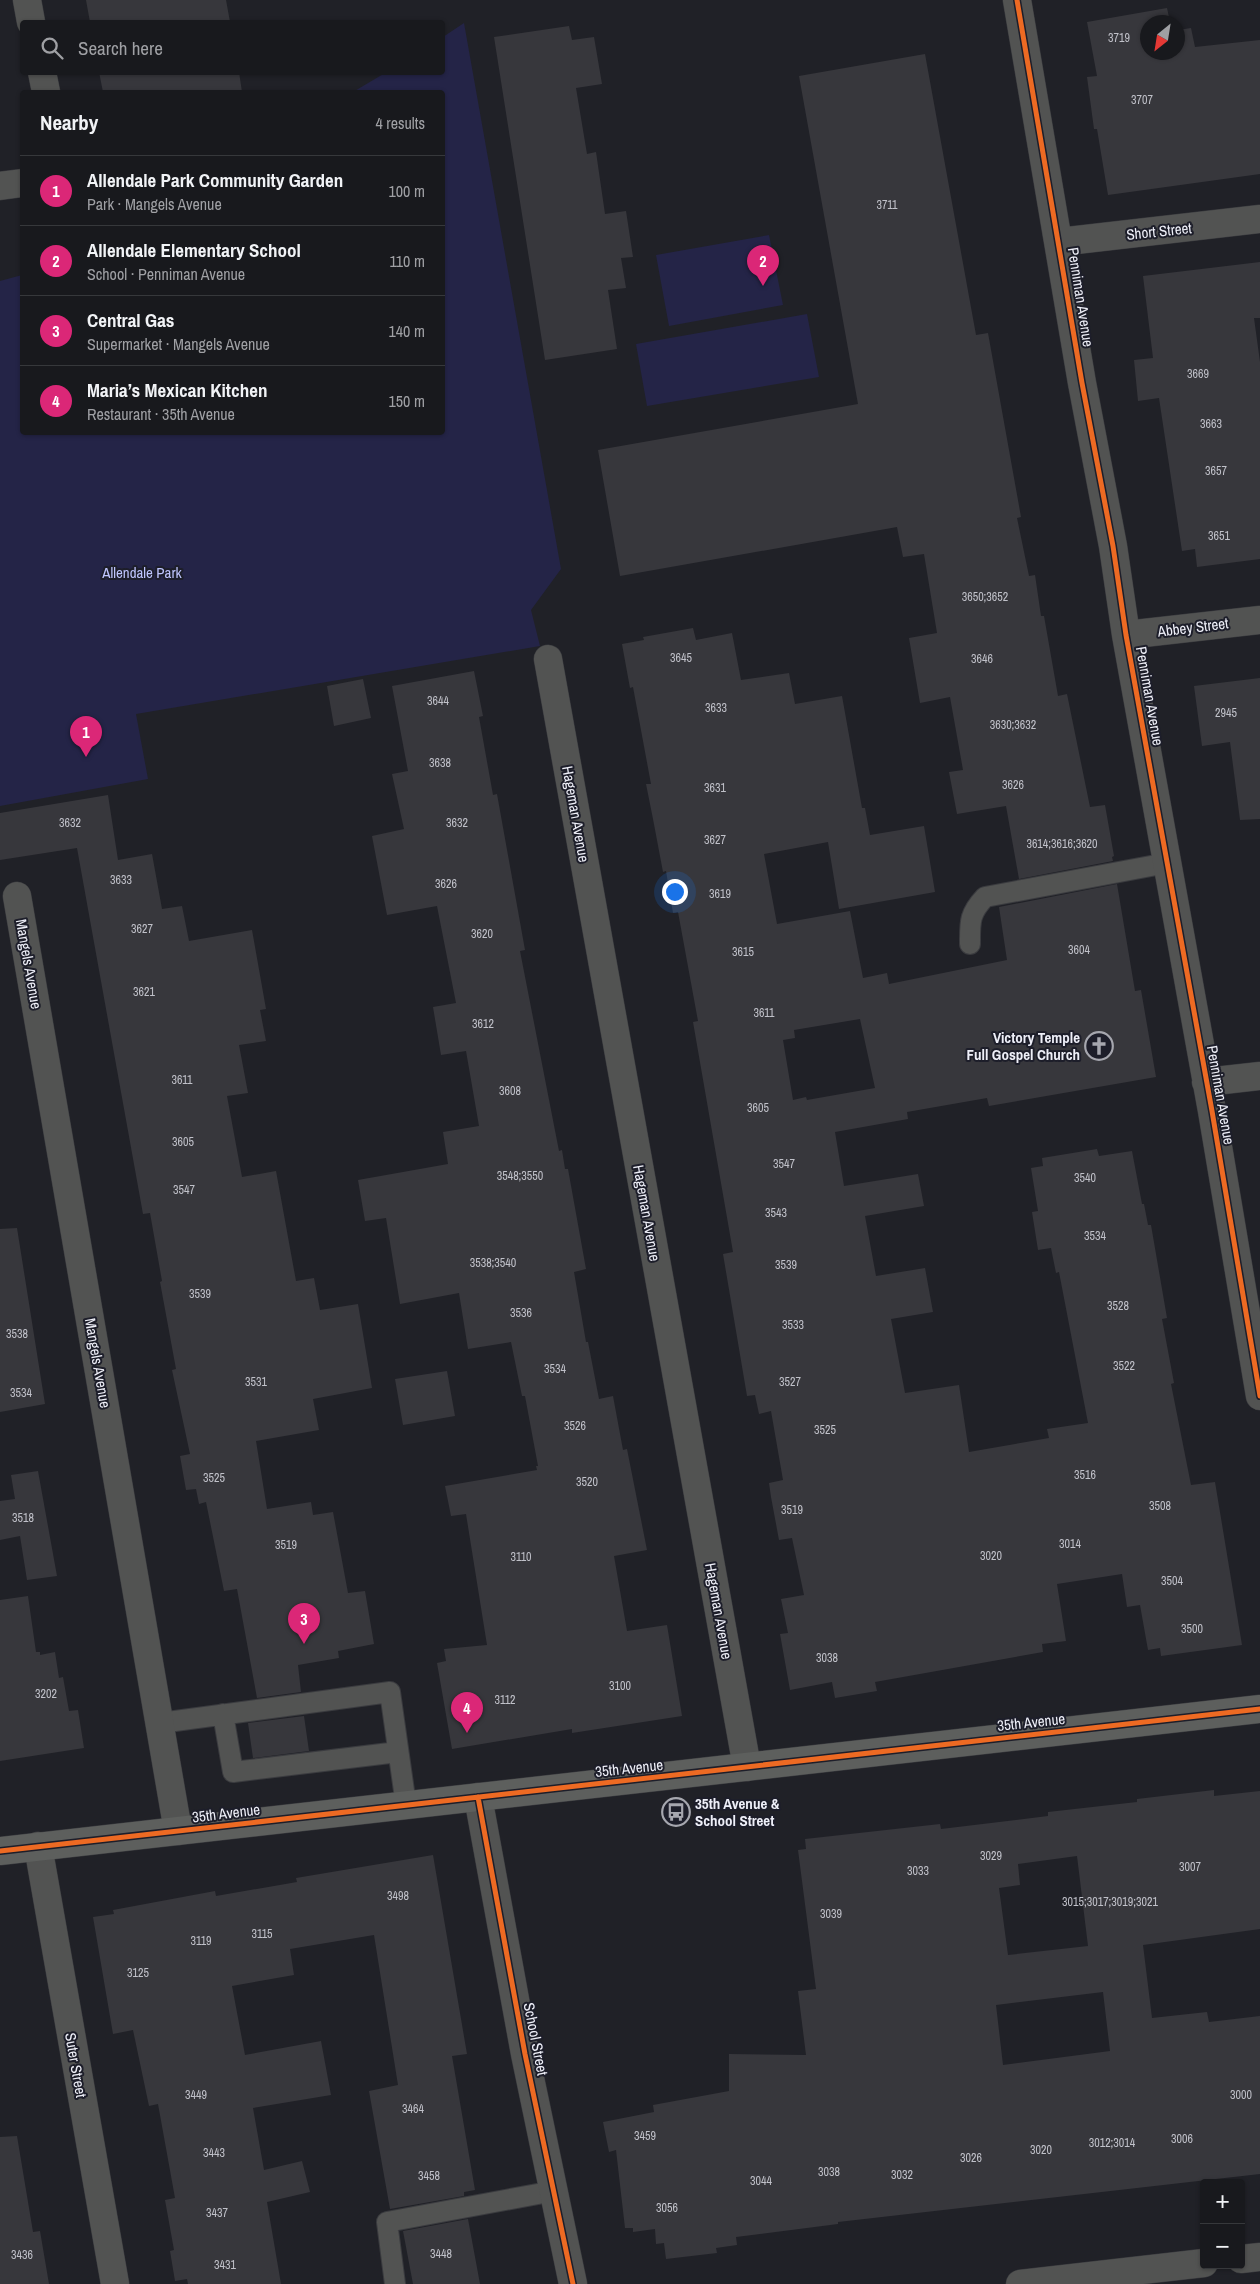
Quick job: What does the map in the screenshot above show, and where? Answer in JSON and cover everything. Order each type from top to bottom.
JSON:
[{"type":"main road","name":"35th Avenue","points":[[0,1851],[1260,1709]]},
{"type":"street","points":[[27,0],[32,20]]},
{"type":"street","name":"Penniman Avenue","points":[[1017,0],[1082,383],[1113,546],[1126,635],[1260,1396]]},
{"type":"street","points":[[43,75],[46,90]]},
{"type":"street","points":[[0,186],[20,183]]},
{"type":"street","name":"Short Street","points":[[1059,242],[1260,219]]},
{"type":"street","name":"Abbey Street","points":[[1126,635],[1260,620]]},
{"type":"street","name":"Hageman Avenue","points":[[548,659],[747,1767]]},
{"type":"street","name":"Mangels Avenue","points":[[17,896],[178,1831]]},
{"type":"street","points":[[1206,1082],[1260,1076]]},
{"type":"street","name":"School Street","points":[[478,1798],[525,2054],[573,2284]]},
{"type":"street","name":"Suter Street","points":[[38,1846],[115,2284]]},
{"type":"street","points":[[1245,2259],[1260,2257]]},
{"type":"street","points":[[1020,2284],[1200,2263]]},
{"type":"lane","points":[[970,944],[970,919],[974,908],[985,897],[1167,863]]},
{"type":"lane","points":[[160,1723],[390,1692],[406,1805]]},
{"type":"lane","points":[[223,1714],[233,1772],[398,1752]]},
{"type":"lane","points":[[395,2284],[387,2222],[554,2191]]},
{"type":"green space","name":"Allendale Park","points":[[464,23],[561,569],[531,610],[540,646],[136,714],[148,779],[0,806],[0,281],[20,276],[20,435],[445,435],[445,90],[356,90],[382,75],[445,75],[445,36]]},
{"type":"green space","points":[[769,235],[783,305],[669,326],[656,255]]},
{"type":"green space","points":[[807,314],[819,377],[647,406],[636,344]]},
{"type":"building","points":[[86,0],[226,0],[230,20],[90,20]]},
{"type":"building","points":[[1167,8],[1168,15],[1140,15],[1140,60],[1185,60],[1185,29],[1191,28],[1195,47],[1260,40],[1260,174],[1108,195],[1097,129],[1094,129],[1087,77],[1097,76],[1087,22]]},
{"type":"building","points":[[569,26],[572,40],[594,37],[602,84],[576,88],[587,154],[596,152],[605,214],[626,211],[633,257],[621,258],[626,288],[608,290],[617,349],[545,360],[494,37]]},
{"type":"building","points":[[925,54],[976,335],[988,333],[1021,517],[1017,518],[1029,576],[1035,575],[1041,616],[1044,616],[1058,696],[1067,694],[1090,807],[1105,805],[1114,856],[1112,857],[1113,861],[1019,879],[1006,806],[957,814],[949,772],[963,770],[950,697],[920,703],[909,638],[937,633],[924,554],[903,557],[897,527],[620,576],[598,450],[858,404],[799,76]]},
{"type":"building","points":[[100,75],[239,75],[242,90],[103,90]]},
{"type":"building","points":[[1260,262],[1260,318],[1254,318],[1260,362],[1260,559],[1197,567],[1195,549],[1182,551],[1159,398],[1138,401],[1134,360],[1153,358],[1143,276]]},
{"type":"building","points":[[693,628],[696,640],[732,633],[741,680],[789,673],[795,704],[842,696],[862,808],[865,808],[870,835],[924,826],[935,892],[839,909],[828,842],[764,854],[777,924],[850,911],[863,978],[887,973],[889,984],[1007,960],[999,907],[1117,884],[1135,991],[1141,990],[1156,1077],[989,1106],[987,1098],[907,1112],[908,1119],[835,1132],[844,1186],[918,1174],[924,1206],[865,1216],[876,1276],[925,1268],[933,1312],[891,1319],[905,1393],[959,1385],[969,1452],[1049,1438],[1047,1429],[1088,1423],[1059,1272],[1056,1273],[1051,1248],[1038,1250],[1032,1212],[1038,1211],[1031,1168],[1043,1166],[1042,1158],[1097,1149],[1099,1156],[1132,1151],[1142,1204],[1144,1204],[1148,1225],[1151,1225],[1167,1318],[1162,1319],[1174,1383],[1171,1384],[1191,1485],[1215,1482],[1242,1645],[1161,1656],[1160,1648],[1148,1650],[1140,1605],[1127,1607],[1122,1574],[1057,1584],[1066,1641],[1042,1644],[1043,1652],[875,1682],[877,1691],[835,1698],[832,1682],[790,1690],[780,1634],[788,1633],[781,1599],[804,1595],[792,1538],[779,1540],[769,1483],[783,1480],[771,1411],[759,1414],[755,1395],[747,1396],[723,1254],[733,1252],[693,1022],[698,1021],[678,912],[673,913],[666,871],[663,872],[646,784],[651,784],[633,687],[630,688],[622,644],[644,640],[643,637]],"holes":[[[860,1019],[875,1088],[807,1100],[806,1097],[793,1100],[783,1040],[795,1038],[794,1030]]]},
{"type":"building","points":[[474,671],[483,716],[479,717],[493,795],[497,794],[525,950],[520,951],[559,1151],[562,1150],[565,1169],[568,1169],[586,1269],[574,1272],[586,1342],[588,1342],[599,1399],[613,1396],[623,1450],[627,1449],[647,1550],[614,1556],[627,1631],[667,1625],[682,1716],[572,1733],[572,1729],[452,1749],[437,1663],[446,1661],[444,1649],[487,1645],[466,1514],[451,1516],[445,1486],[537,1470],[536,1466],[538,1466],[525,1396],[522,1396],[511,1342],[468,1349],[459,1293],[400,1304],[386,1218],[365,1221],[358,1180],[448,1164],[443,1132],[479,1126],[466,1051],[441,1055],[433,1007],[456,1003],[437,906],[387,915],[372,836],[404,829],[392,774],[408,771],[392,686]]},
{"type":"building","points":[[1260,678],[1260,819],[1240,820],[1230,742],[1202,746],[1194,686]]},
{"type":"building","points":[[363,679],[371,718],[334,726],[327,686]]},
{"type":"building","points":[[108,795],[118,860],[152,854],[162,909],[182,906],[189,941],[252,930],[266,1009],[260,1010],[266,1041],[239,1045],[248,1093],[227,1096],[242,1177],[276,1171],[296,1281],[314,1278],[320,1310],[358,1304],[372,1388],[313,1399],[319,1430],[256,1441],[267,1509],[311,1502],[313,1515],[333,1512],[348,1593],[365,1591],[374,1644],[338,1651],[339,1658],[298,1665],[301,1692],[257,1698],[237,1589],[224,1591],[206,1502],[199,1504],[196,1489],[186,1490],[180,1456],[190,1454],[172,1370],[176,1369],[160,1282],[162,1281],[150,1213],[143,1214],[77,848],[0,860],[0,813]]},
{"type":"building","points":[[17,1228],[45,1404],[0,1412],[0,1229]]},
{"type":"building","points":[[447,1371],[455,1416],[403,1425],[395,1379]]},
{"type":"building","points":[[38,1471],[57,1576],[27,1580],[20,1536],[0,1540],[0,1501],[15,1499],[11,1475]]},
{"type":"building","points":[[28,1596],[36,1652],[40,1652],[40,1655],[55,1652],[59,1678],[63,1677],[69,1711],[78,1710],[84,1748],[0,1761],[0,1600]]},
{"type":"building","points":[[304,1716],[309,1751],[253,1758],[248,1723]]},
{"type":"building","points":[[1214,1790],[1214,1796],[1260,1791],[1260,1929],[1143,1945],[1152,2018],[1207,2012],[1209,2022],[1260,2016],[1260,2174],[1200,2179],[1200,2181],[838,2222],[838,2224],[736,2237],[737,2245],[716,2248],[717,2253],[666,2259],[664,2243],[656,2244],[655,2229],[633,2232],[633,2228],[625,2228],[616,2150],[609,2152],[603,2122],[654,2112],[653,2105],[729,2091],[729,2054],[806,2055],[798,1991],[816,1989],[798,1850],[806,1849],[805,1839],[940,1824],[941,1829],[1048,1816],[1048,1812],[1137,1802],[1137,1799]],"holes":[[[1077,1856],[1088,1946],[1008,1955],[999,1888],[1020,1885],[1018,1864]],[[1103,1992],[1110,2051],[1003,2065],[996,2005]]]},
{"type":"building","points":[[433,1855],[467,2054],[452,2056],[475,2190],[464,2192],[464,2196],[390,2209],[369,2091],[398,2085],[374,1935],[290,1949],[294,1975],[232,1986],[245,2055],[321,2041],[331,2095],[253,2108],[264,2170],[302,2161],[310,2192],[267,2202],[281,2284],[188,2284],[187,2279],[175,2281],[170,2251],[174,2250],[165,2200],[175,2198],[158,2104],[149,2106],[133,2030],[113,2034],[93,1917],[114,1914],[113,1910],[215,1891],[216,1896],[297,1882],[296,1878]]},
{"type":"building","points":[[17,2136],[33,2232],[40,2231],[49,2284],[0,2284],[0,2137]]},
{"type":"building","points":[[468,2219],[480,2284],[413,2284],[403,2231]]},
{"type":"cycle path","points":[[1017,0],[1082,383],[1113,546],[1126,635],[1212,1111],[1260,1396]]},
{"type":"cycle path","points":[[0,1851],[1260,1709]]},
{"type":"cycle path","points":[[478,1797],[525,2054],[573,2284]]},
{"type":"place","name":"Allendale Elementary School","points":[[763,286]]},
{"type":"place","name":"Allendale Park Community Garden","points":[[86,757]]},
{"type":"place","name":"Victory Temple Full Gospel Church","points":[[1099,1046]]},
{"type":"place","name":"Central Gas","points":[[304,1644]]},
{"type":"place","name":"Maria’s Mexican Kitchen","points":[[467,1733]]},
{"type":"place","name":"35th Avenue & School Street","points":[[676,1812]]}]
